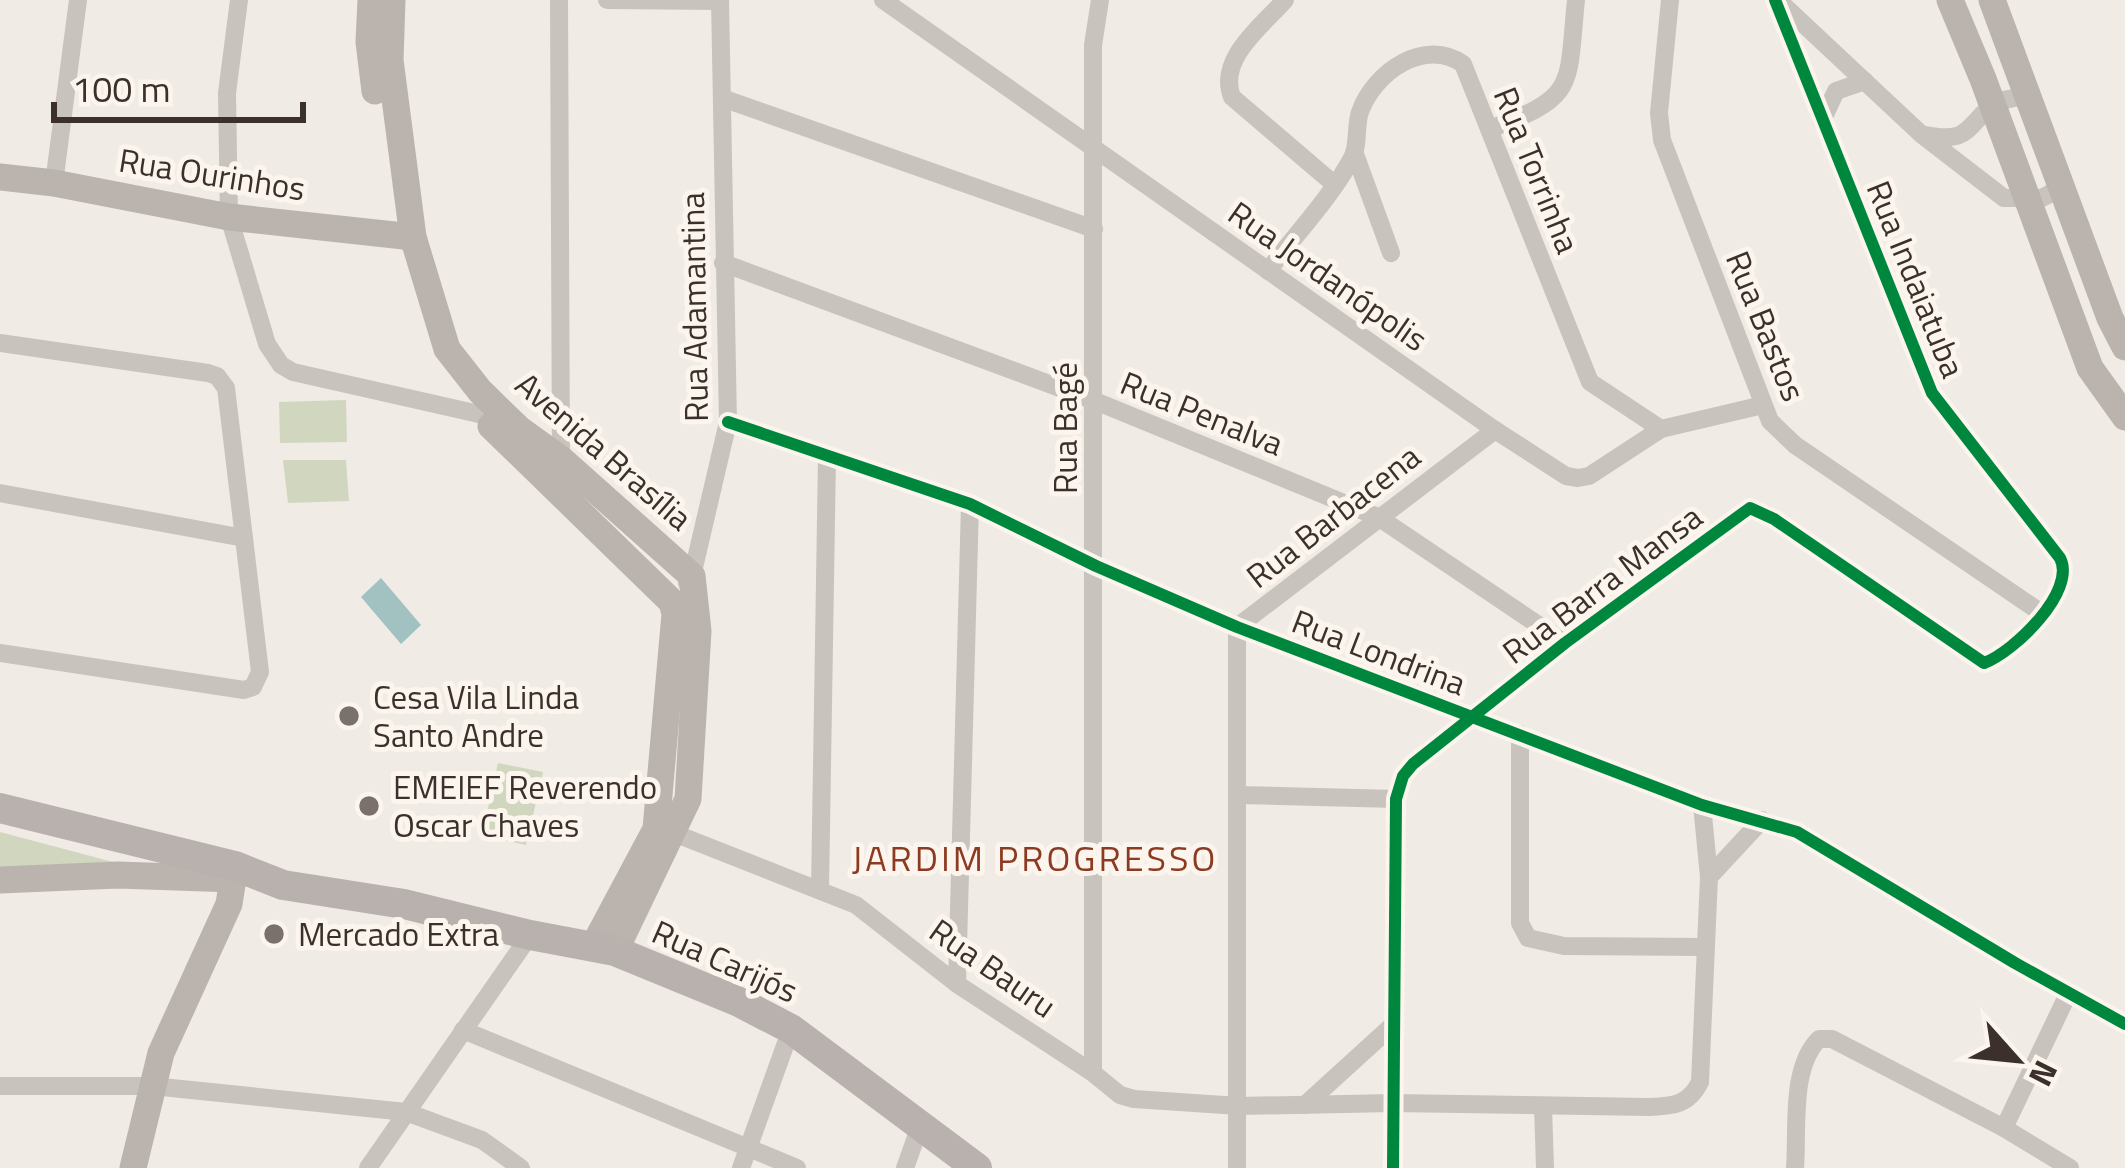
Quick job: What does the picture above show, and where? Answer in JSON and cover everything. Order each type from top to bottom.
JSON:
[{"type":"main road","name":"Avenida Brasília","points":[[370,0],[369,42],[429,345],[478,414],[672,602],[665,830]]},
{"type":"main road","name":"Avenida Brasília","points":[[392,0],[390,59],[404,236],[447,350],[519,429],[562,460],[692,575],[698,632],[688,799],[665,830],[604,950]]},
{"type":"main road","points":[[1950,0],[2090,368],[2125,418]]},
{"type":"main road","points":[[1993,0],[2110,318],[2125,347]]},
{"type":"main road","name":"Rua Ourinhos","points":[[0,177],[229,217],[404,236]]},
{"type":"main road","name":"Rua Carijós","points":[[0,808],[234,872]]},
{"type":"main road","name":"Rua Carijós","points":[[0,880],[284,870],[371,886],[404,904],[604,950],[736,1001],[791,1029],[977,1168]]},
{"type":"main road","points":[[134,1168],[161,1053],[229,904],[234,872]]},
{"type":"street","points":[[54,183],[78,0]]},
{"type":"street","points":[[238,0],[226,93],[229,217],[267,344],[293,373],[478,414]]},
{"type":"street","points":[[559,0],[561,495]]},
{"type":"street","points":[[607,0],[720,1]]},
{"type":"street","name":"Rua Jordanópolis","points":[[883,0],[1566,476],[1589,476],[1660,429],[1762,405]]},
{"type":"street","name":"Rua Bagé","points":[[1093,1073],[1092,148],[1093,45],[1100,0]]},
{"type":"street","points":[[1285,0],[1234,59],[1228,86],[1232,97],[1334,184]]},
{"type":"street","points":[[1490,129],[1538,111],[1560,93],[1569,68],[1576,0]]},
{"type":"street","name":"Rua Bastos","points":[[1670,0],[1659,113],[1662,140],[1762,405],[1779,434],[2043,614]]},
{"type":"street","points":[[1776,0],[1921,134],[2004,198],[2042,198],[2062,187]]},
{"type":"street","name":"Rua Indaiatuba","points":[[1776,0],[1932,393],[2065,567],[2064,579],[2043,614]]},
{"type":"street","name":"Rua Adamantina","points":[[672,602],[692,575],[728,422],[720,1]]},
{"type":"street","name":"Rua Torrinha","points":[[1268,271],[1355,154],[1360,111],[1368,97],[1397,68],[1428,52],[1440,52],[1463,64],[1590,382],[1660,429]]},
{"type":"street","points":[[1807,80],[1819,64],[1838,56]]},
{"type":"street","points":[[1822,121],[1836,91],[1865,81]]},
{"type":"street","points":[[1921,134],[1956,136],[1977,124],[1992,104],[2028,95]]},
{"type":"street","points":[[722,98],[1094,229]]},
{"type":"street","points":[[1355,154],[1390,253]]},
{"type":"street","name":"Rua Penalva","points":[[723,263],[1095,401],[1378,517],[1565,643]]},
{"type":"street","points":[[0,343],[217,376],[226,388],[260,672],[254,687],[244,690],[0,653]]},
{"type":"street","name":"Rua Londrina","points":[[728,422],[970,504],[1096,566],[1238,627],[1702,805],[1797,832],[2125,1024]]},
{"type":"street","points":[[519,429],[560,425]]},
{"type":"street","name":"Rua Barbacena","points":[[1237,1168],[1238,627],[1495,430]]},
{"type":"street","points":[[820,890],[827,457]]},
{"type":"street","points":[[0,493],[244,538]]},
{"type":"street","points":[[957,984],[970,504]]},
{"type":"street","name":"Rua Barra Mansa","points":[[1396,799],[1402,776],[1471,716],[1750,508],[1774,519],[1984,662],[2036,625],[2043,614]]},
{"type":"street","points":[[1520,734],[1520,923],[1528,938],[1543,944],[1703,947],[1709,877],[1702,805]]},
{"type":"street","points":[[1238,795],[1396,799],[1393,1168]]},
{"type":"street","points":[[1709,877],[1762,820]]},
{"type":"street","name":"Rua Bauru","points":[[665,830],[856,905],[957,984],[1134,1100],[1239,1106],[1678,1106],[1693,1096],[1700,1082],[1703,947]]},
{"type":"street","points":[[368,1168],[530,935]]},
{"type":"street","points":[[2004,1128],[2069,992]]},
{"type":"street","points":[[1305,1105],[1394,1024]]},
{"type":"street","points":[[744,1159],[791,1029]]},
{"type":"street","points":[[464,1030],[744,1159],[796,1168]]},
{"type":"street","points":[[1795,1168],[1802,1068],[1819,1039],[1832,1039],[2004,1128],[2066,1167]]},
{"type":"street","points":[[0,1086],[152,1086],[406,1112],[482,1140],[521,1168]]},
{"type":"street","points":[[1544,1106],[1545,1168]]},
{"type":"street","points":[[905,1168],[920,1126]]},
{"type":"green space","points":[[346,400],[347,442],[280,443],[279,402]]},
{"type":"green space","points":[[283,460],[346,460],[349,501],[288,503]]},
{"type":"green space","points":[[498,763],[543,772],[526,845],[482,835]]},
{"type":"green space","points":[[0,832],[113,862],[0,869]]},
{"type":"water","points":[[381,578],[421,625],[401,644],[361,597]]},
{"type":"cycle path","points":[[1393,1168],[1396,799],[1403,776],[1413,764],[1565,643],[1750,508],[1774,519],[1984,663],[2026,634],[2060,587],[2060,558],[1932,393],[1775,0]]},
{"type":"cycle path","points":[[728,422],[970,504],[1237,627],[1702,805],[1797,832],[2125,1024]]},
{"type":"place","name":"Cesa Vila Linda Santo Andre","points":[[349,716]]},
{"type":"place","name":"EMEIEF Reverendo Oscar Chaves","points":[[369,806]]},
{"type":"place","name":"Mercado Extra","points":[[274,934]]},
{"type":"district","name":"JARDIM PROGRESSO","points":[[1035,857]]}]
